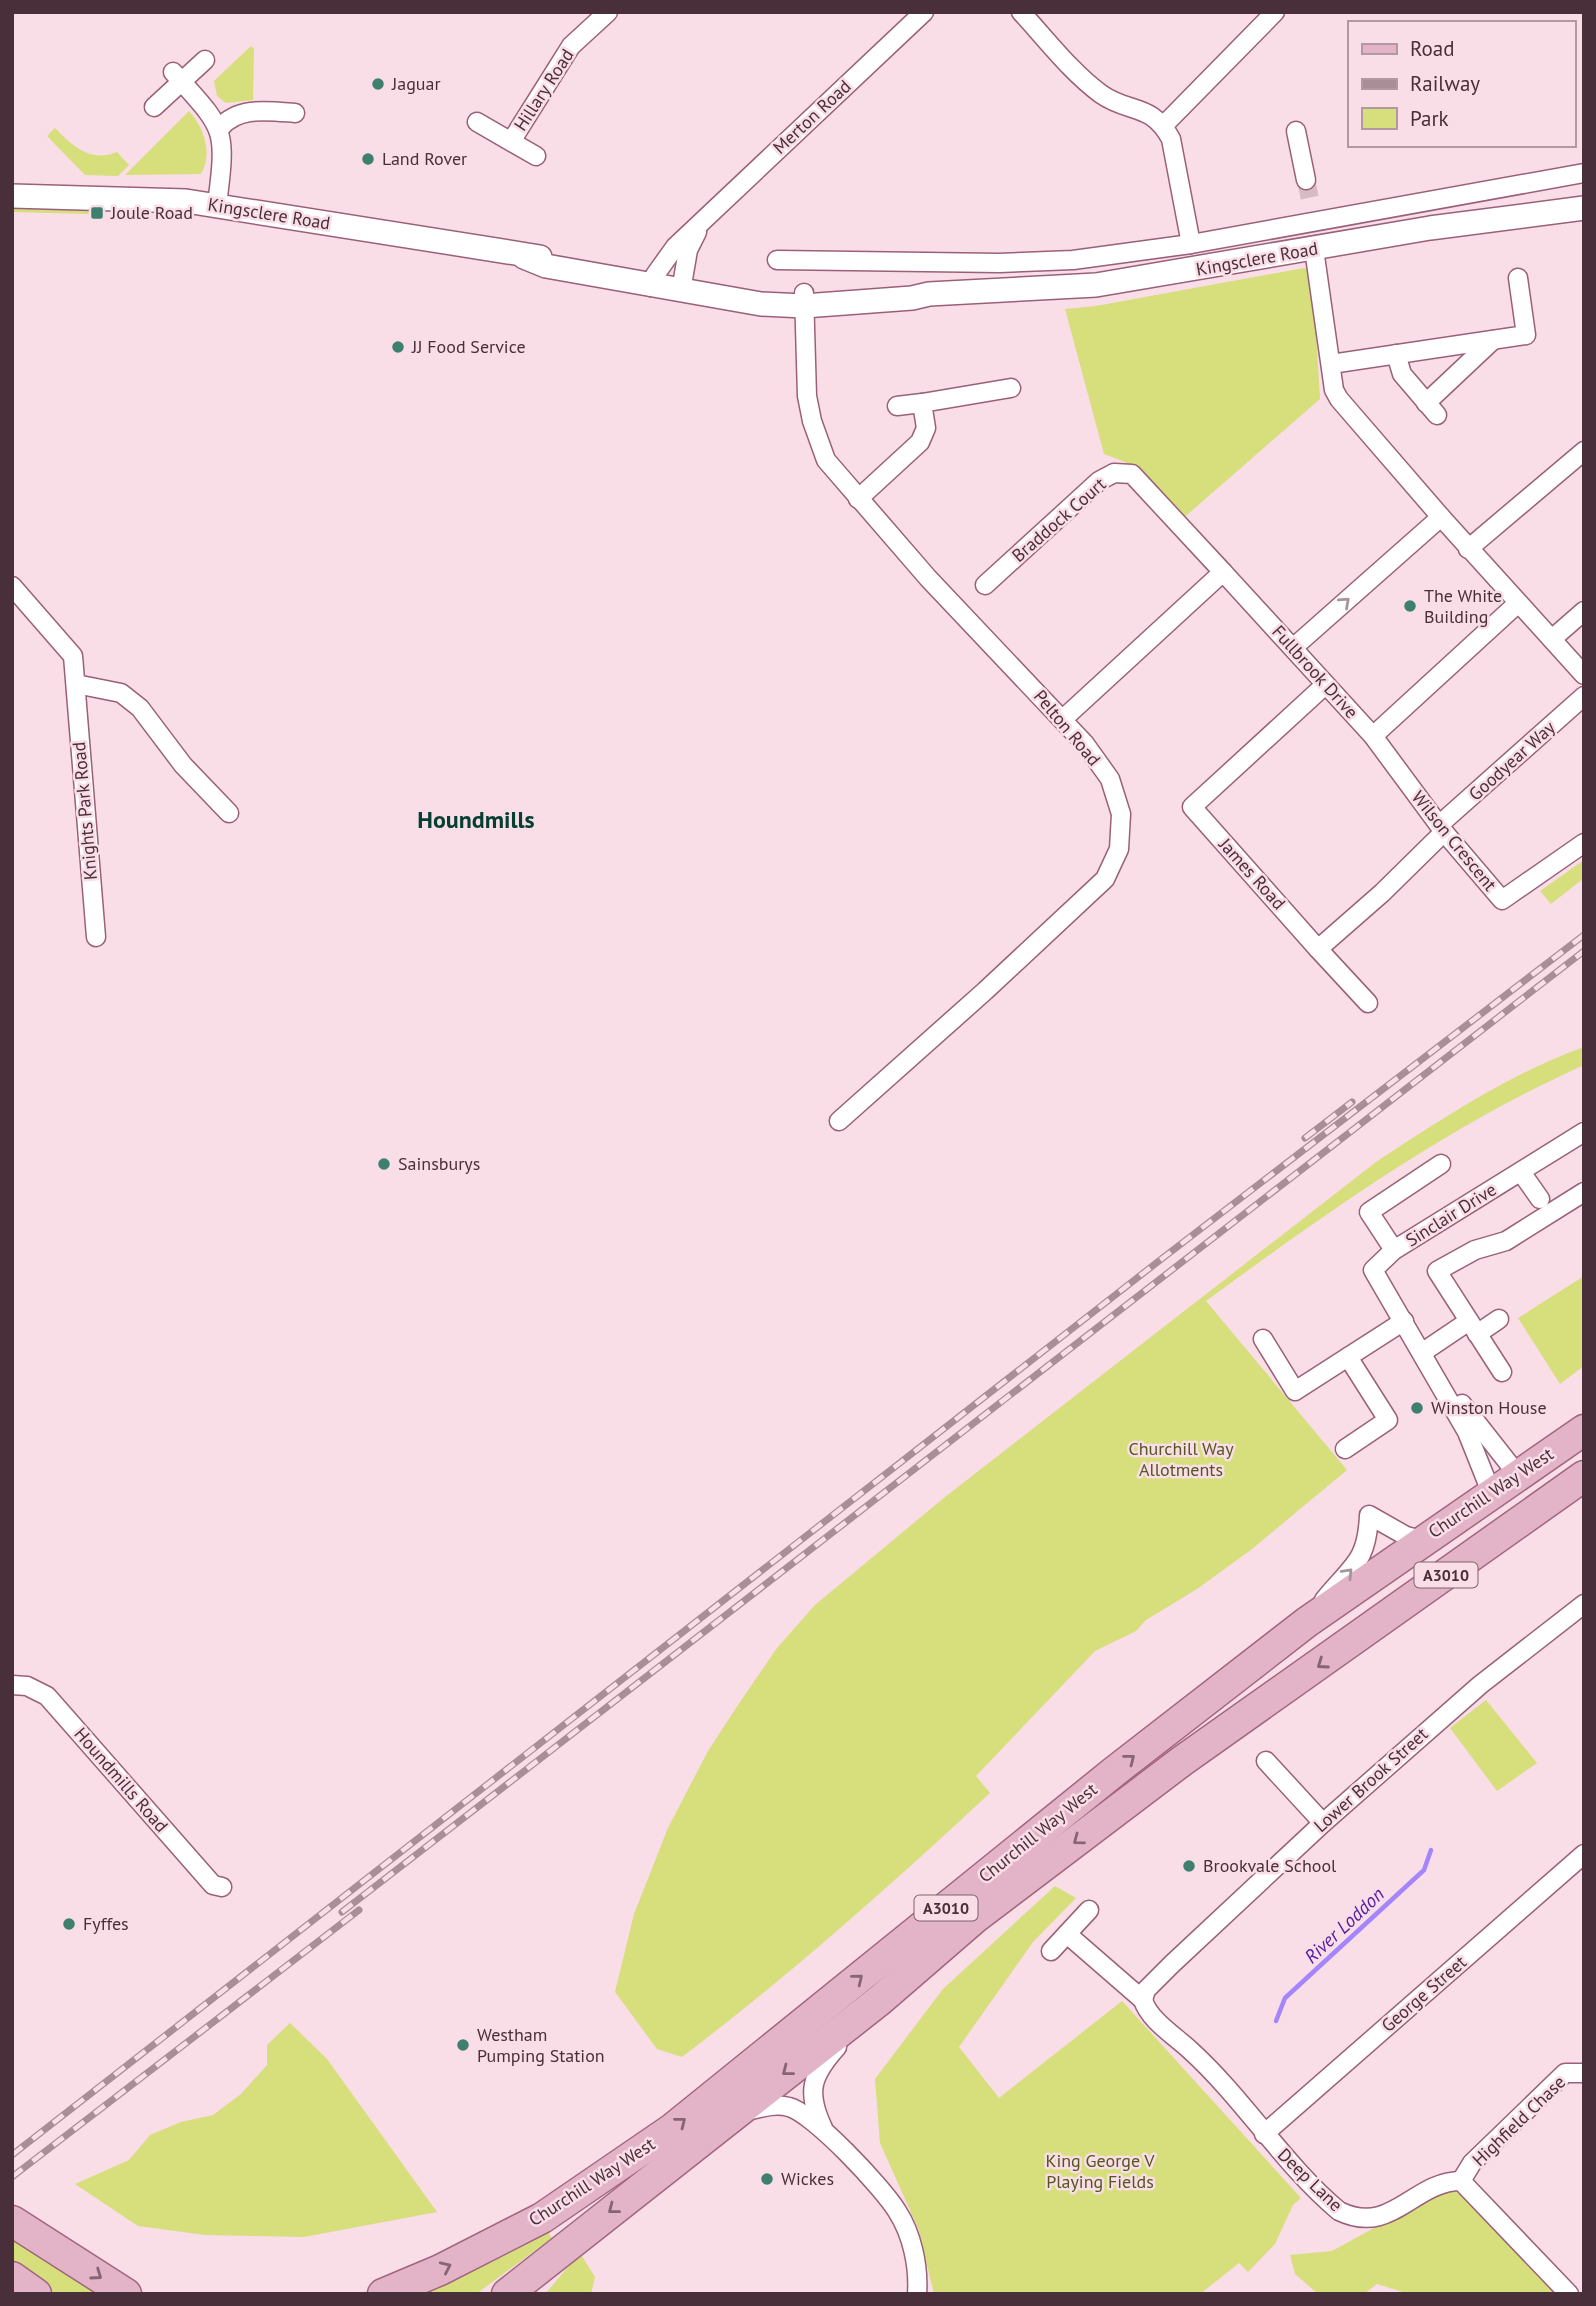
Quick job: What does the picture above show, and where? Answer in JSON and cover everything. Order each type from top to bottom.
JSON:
[{"type":"main road","name":"Churchill Way West","points":[[383,2294],[440,2270],[542,2218],[672,2129],[1115,1771],[1307,1622],[1421,1540],[1584,1430]]},
{"type":"main road","points":[[1517,1474],[1541,1507]]},
{"type":"main road","name":"Churchill Way West","points":[[507,2294],[730,2115],[880,2000],[976,1917],[1182,1761],[1584,1476]]},
{"type":"main road","points":[[1492,1492],[1515,1526]]},
{"type":"main road","points":[[12,2221],[126,2294]]},
{"type":"main road","points":[[12,2277],[36,2294]]},
{"type":"street","name":"Hillary Road","points":[[512,140],[571,46],[608,12]]},
{"type":"street","name":"Merton Road","points":[[653,281],[675,247],[923,12]]},
{"type":"street","points":[[1021,12],[1104,96],[1146,111],[1164,125],[1171,139],[1191,244]]},
{"type":"street","points":[[1164,125],[1275,12]]},
{"type":"street","points":[[154,107],[177,77],[205,60]]},
{"type":"street","points":[[177,77],[220,128],[223,144],[216,205]]},
{"type":"street","points":[[220,128],[226,120],[254,110],[295,113]]},
{"type":"street","name":"Hillary Road","points":[[477,122],[536,156]]},
{"type":"street","points":[[1294,131],[1306,180]]},
{"type":"street","name":"Kingsclere Road","points":[[777,260],[999,263],[1073,260],[1191,244],[1312,212],[1584,173]]},
{"type":"street","points":[[1507,186],[1513,215]]},
{"type":"street","name":"Kingsclere Road","points":[[12,196],[147,197],[216,205],[524,257],[548,257],[682,286],[741,289],[804,299],[857,287],[912,289],[929,294],[1000,293],[1096,285],[1513,215],[1584,208]]},
{"type":"street","name":"Merton Road","points":[[682,286],[688,250],[703,223]]},
{"type":"street","points":[[1314,249],[1331,364],[1339,399],[1468,549],[1584,675]]},
{"type":"street","points":[[999,263],[1000,293]]},
{"type":"street","points":[[1331,364],[1526,335],[1518,278]]},
{"type":"street","name":"Pelton Road","points":[[804,299],[807,396],[812,421],[826,460],[858,499],[1063,719],[1110,779],[1121,814],[1119,849],[1105,878],[985,991],[839,1121]]},
{"type":"street","points":[[1396,354],[1402,374],[1432,409],[1493,340]]},
{"type":"street","points":[[897,406],[1011,388]]},
{"type":"street","points":[[858,499],[920,442],[926,428],[922,403]]},
{"type":"street","points":[[1468,549],[1584,451]]},
{"type":"street","name":"Braddock Court","points":[[985,585],[1099,481],[1114,473],[1132,474],[1223,572]]},
{"type":"street","points":[[1294,647],[1441,517]]},
{"type":"street","points":[[1063,719],[1223,572]]},
{"type":"street","name":"Fullbrook Drive","points":[[1223,572],[1373,736]]},
{"type":"street","name":"Knights Park Road","points":[[12,586],[73,656],[96,937]]},
{"type":"street","points":[[1373,736],[1517,604]]},
{"type":"street","points":[[1552,639],[1584,611]]},
{"type":"street","points":[[76,684],[121,693],[140,708],[183,765],[229,813]]},
{"type":"street","name":"James Road","points":[[1318,949],[1192,807],[1325,685]]},
{"type":"street","name":"Goodyear Way","points":[[1442,828],[1584,696]]},
{"type":"street","name":"Wilson Crescent","points":[[1373,736],[1442,828],[1502,900],[1584,844]]},
{"type":"street","points":[[1368,1003],[1318,949],[1382,892],[1442,828]]},
{"type":"street","name":"Sinclair Drive","points":[[1517,1474],[1425,1356],[1381,1289],[1373,1270],[1394,1251],[1584,1132]]},
{"type":"street","points":[[1394,1251],[1369,1212],[1441,1164]]},
{"type":"street","points":[[1521,1172],[1540,1199]]},
{"type":"street","points":[[1502,1372],[1437,1271],[1475,1250],[1506,1241],[1584,1192]]},
{"type":"street","points":[[1425,1356],[1473,1327],[1499,1319]]},
{"type":"street","points":[[1263,1339],[1295,1391],[1404,1321]]},
{"type":"street","name":"Sinclair Drive","points":[[1425,1356],[1433,1378],[1467,1432],[1492,1492]]},
{"type":"street","points":[[1345,1449],[1388,1420],[1348,1357]]},
{"type":"street","points":[[1307,1622],[1359,1560],[1368,1543],[1369,1516],[1421,1540]]},
{"type":"street","name":"Lower Brook Street","points":[[1143,2000],[1146,1990],[1172,1964],[1322,1823],[1533,1640],[1584,1604]]},
{"type":"street","name":"Houndmills Road","points":[[12,1685],[27,1686],[47,1696],[213,1885],[222,1887]]},
{"type":"street","points":[[1265,1761],[1322,1823]]},
{"type":"street","name":"George Street","points":[[1264,2134],[1584,1854]]},
{"type":"street","points":[[1051,1951],[1089,1910]]},
{"type":"street","name":"Deep Lane","points":[[1067,1934],[1143,2000],[1151,2014],[1196,2056],[1327,2201],[1352,2218],[1363,2220],[1392,2212],[1435,2185],[1461,2181]]},
{"type":"street","points":[[823,2128],[814,2110],[813,2087],[816,2073],[880,2000]]},
{"type":"street","name":"Highfield Chase","points":[[1461,2181],[1472,2163],[1565,2073],[1584,2073]]},
{"type":"street","points":[[730,2115],[774,2105],[790,2107],[823,2128],[897,2210],[914,2251],[917,2294]]},
{"type":"street","points":[[1461,2181],[1569,2294]]},
{"type":"green space","points":[[251,46],[254,49],[253,100],[226,103],[217,96],[214,81]]},
{"type":"green space","points":[[189,111],[199,125],[205,141],[206,158],[201,174],[125,175]]},
{"type":"green space","points":[[55,128],[83,151],[99,155],[117,152],[129,165],[118,176],[85,175],[47,136]]},
{"type":"green space","points":[[12,206],[91,206],[90,214],[12,212]]},
{"type":"green space","points":[[1310,269],[1313,282],[1320,399],[1180,521],[1125,462],[1104,454],[1065,309],[1096,306]]},
{"type":"green space","points":[[1584,860],[1584,878],[1551,904],[1540,891]]},
{"type":"green space","name":"Churchill Way Allotments","points":[[1584,1047],[1584,1065],[1484,1116],[1389,1173],[1206,1301],[1347,1470],[1252,1549],[1197,1589],[1146,1620],[1136,1631],[1095,1651],[976,1776],[990,1793],[801,1962],[682,2057],[657,2049],[615,1992],[634,1914],[668,1828],[708,1751],[777,1648],[815,1605],[945,1497],[1376,1162],[1503,1084]]},
{"type":"green space","points":[[1584,1276],[1584,1366],[1560,1384],[1518,1318]]},
{"type":"green space","points":[[1486,1700],[1537,1763],[1497,1791],[1450,1728]]},
{"type":"green space","name":"King George V Playing Fields","points":[[1055,1886],[1076,1898],[1033,1942],[959,2047],[999,2098],[1122,2001],[1301,2198],[1293,2205],[1275,2244],[1248,2272],[1239,2263],[1200,2294],[934,2294],[918,2228],[880,2143],[875,2079],[943,1989]]},
{"type":"green space","points":[[290,2023],[327,2059],[437,2212],[304,2237],[205,2235],[138,2226],[75,2184],[129,2160],[150,2135],[181,2122],[213,2115],[241,2094],[267,2065],[267,2045]]},
{"type":"green space","points":[[1449,2187],[1486,2213],[1564,2294],[1409,2294],[1377,2284],[1364,2294],[1318,2294],[1295,2274],[1290,2255],[1332,2251]]},
{"type":"green space","points":[[544,2227],[552,2238],[476,2294],[410,2294]]},
{"type":"green space","points":[[12,2234],[100,2294],[57,2294],[12,2265]]},
{"type":"green space","points":[[580,2253],[595,2277],[591,2294],[545,2294]]},
{"type":"waterway","name":"River Loddon","points":[[1276,2021],[1285,1998],[1424,1870],[1431,1850]]},
{"type":"tunnel","points":[[1306,180],[1311,204]]},
{"type":"railway","points":[[12,2155],[1164,1257],[1584,935]]},
{"type":"railway","points":[[342,1912],[1584,951]]},
{"type":"railway","points":[[1305,1138],[1352,1102]]},
{"type":"railway","points":[[12,2177],[359,1910]]},
{"type":"place","name":"Jaguar","points":[[378,84]]},
{"type":"place","name":"Land Rover","points":[[368,159]]},
{"type":"place","name":"Joule Road","points":[[97,213]]},
{"type":"place","name":"JJ Food Service","points":[[398,347]]},
{"type":"place","name":"The White Building","points":[[1410,606]]},
{"type":"place","name":"Sainsburys","points":[[384,1164]]},
{"type":"place","name":"Winston House","points":[[1417,1408]]},
{"type":"place","name":"Brookvale School","points":[[1189,1866]]},
{"type":"place","name":"Fyffes","points":[[69,1924]]},
{"type":"place","name":"Westham Pumping Station","points":[[463,2045]]},
{"type":"place","name":"Wickes","points":[[767,2179]]},
{"type":"district","name":"Houndmills","points":[[476,820]]}]
